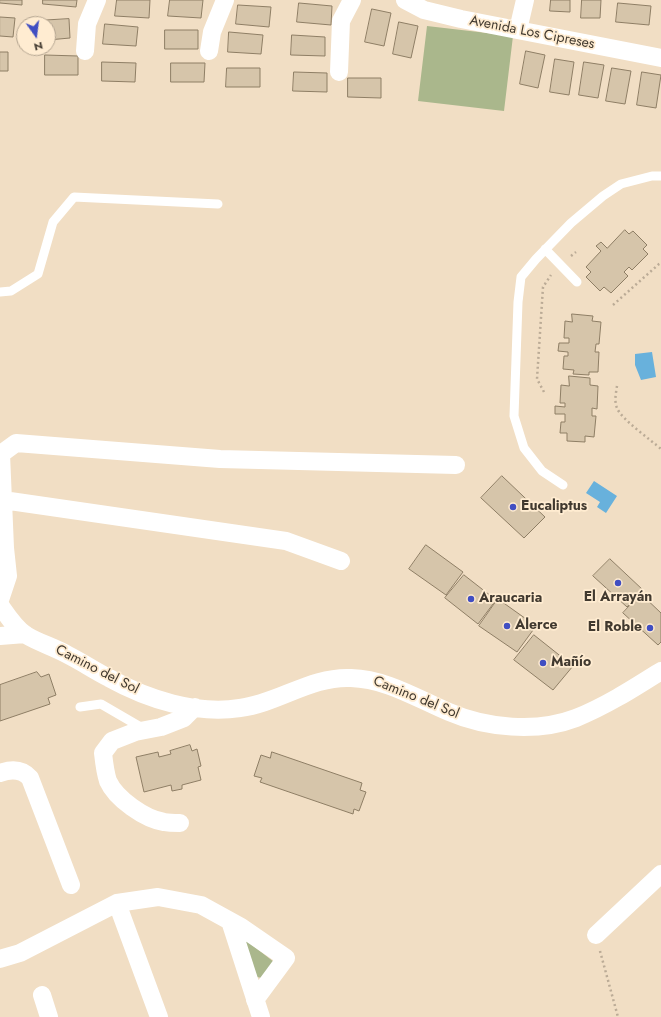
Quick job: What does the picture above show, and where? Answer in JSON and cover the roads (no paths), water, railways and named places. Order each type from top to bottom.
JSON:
[{"type":"street","points":[[85,52],[87,24],[97,0]]},
{"type":"street","points":[[209,51],[212,32],[225,0]]},
{"type":"street","points":[[339,72],[341,21],[352,0]]},
{"type":"street","name":"Avenida Los Cipreses","points":[[405,0],[424,10],[461,19],[661,58]]},
{"type":"street","points":[[518,30],[525,0]]},
{"type":"street","points":[[0,600],[8,576],[5,548],[1,454],[16,444],[220,459],[456,465]]},
{"type":"street","points":[[3,500],[286,541],[341,561]]},
{"type":"street","name":"Camino del Sol","points":[[0,605],[15,625],[25,634],[68,655],[108,678],[155,698],[195,707],[225,709],[240,708],[274,700],[314,683],[331,679],[365,678],[395,687],[444,710],[470,719],[508,726],[527,726],[559,722],[575,718],[616,698],[661,671]]},
{"type":"street","points":[[0,636],[25,634]]},
{"type":"street","points":[[180,823],[163,822],[143,814],[129,806],[117,794],[108,781],[104,766],[103,753],[112,741],[135,732],[161,727],[184,718],[195,707]]},
{"type":"street","points":[[0,773],[5,771],[25,772],[30,778],[71,886]]},
{"type":"street","points":[[596,935],[661,874]]},
{"type":"street","points":[[0,959],[20,953],[117,903],[158,897],[201,905],[241,927],[286,958],[258,1009]]},
{"type":"street","points":[[117,903],[159,1017]]},
{"type":"street","points":[[230,921],[258,1009]]},
{"type":"street","points":[[42,995],[49,1017]]},
{"type":"lane","points":[[563,485],[542,471],[524,448],[514,416],[518,302],[521,277],[545,249],[571,223],[602,196],[621,184],[652,176],[661,176]]},
{"type":"lane","points":[[0,292],[11,291],[38,274],[53,222],[74,197],[218,204]]},
{"type":"lane","points":[[545,249],[577,282]]},
{"type":"lane","points":[[80,707],[101,704],[146,730]]},
{"type":"water","points":[[652,352],[656,377],[641,380],[635,365],[635,354]]},
{"type":"water","points":[[594,481],[617,496],[606,513],[597,507],[600,502],[586,493]]},
{"type":"place","name":"Eucaliptus","points":[[513,507]]},
{"type":"place","name":"El Arrayán","points":[[618,583]]},
{"type":"place","name":"Araucaria","points":[[471,599]]},
{"type":"place","name":"Alerce","points":[[507,626]]},
{"type":"place","name":"El Roble","points":[[650,628]]},
{"type":"place","name":"Mañío","points":[[543,663]]}]
